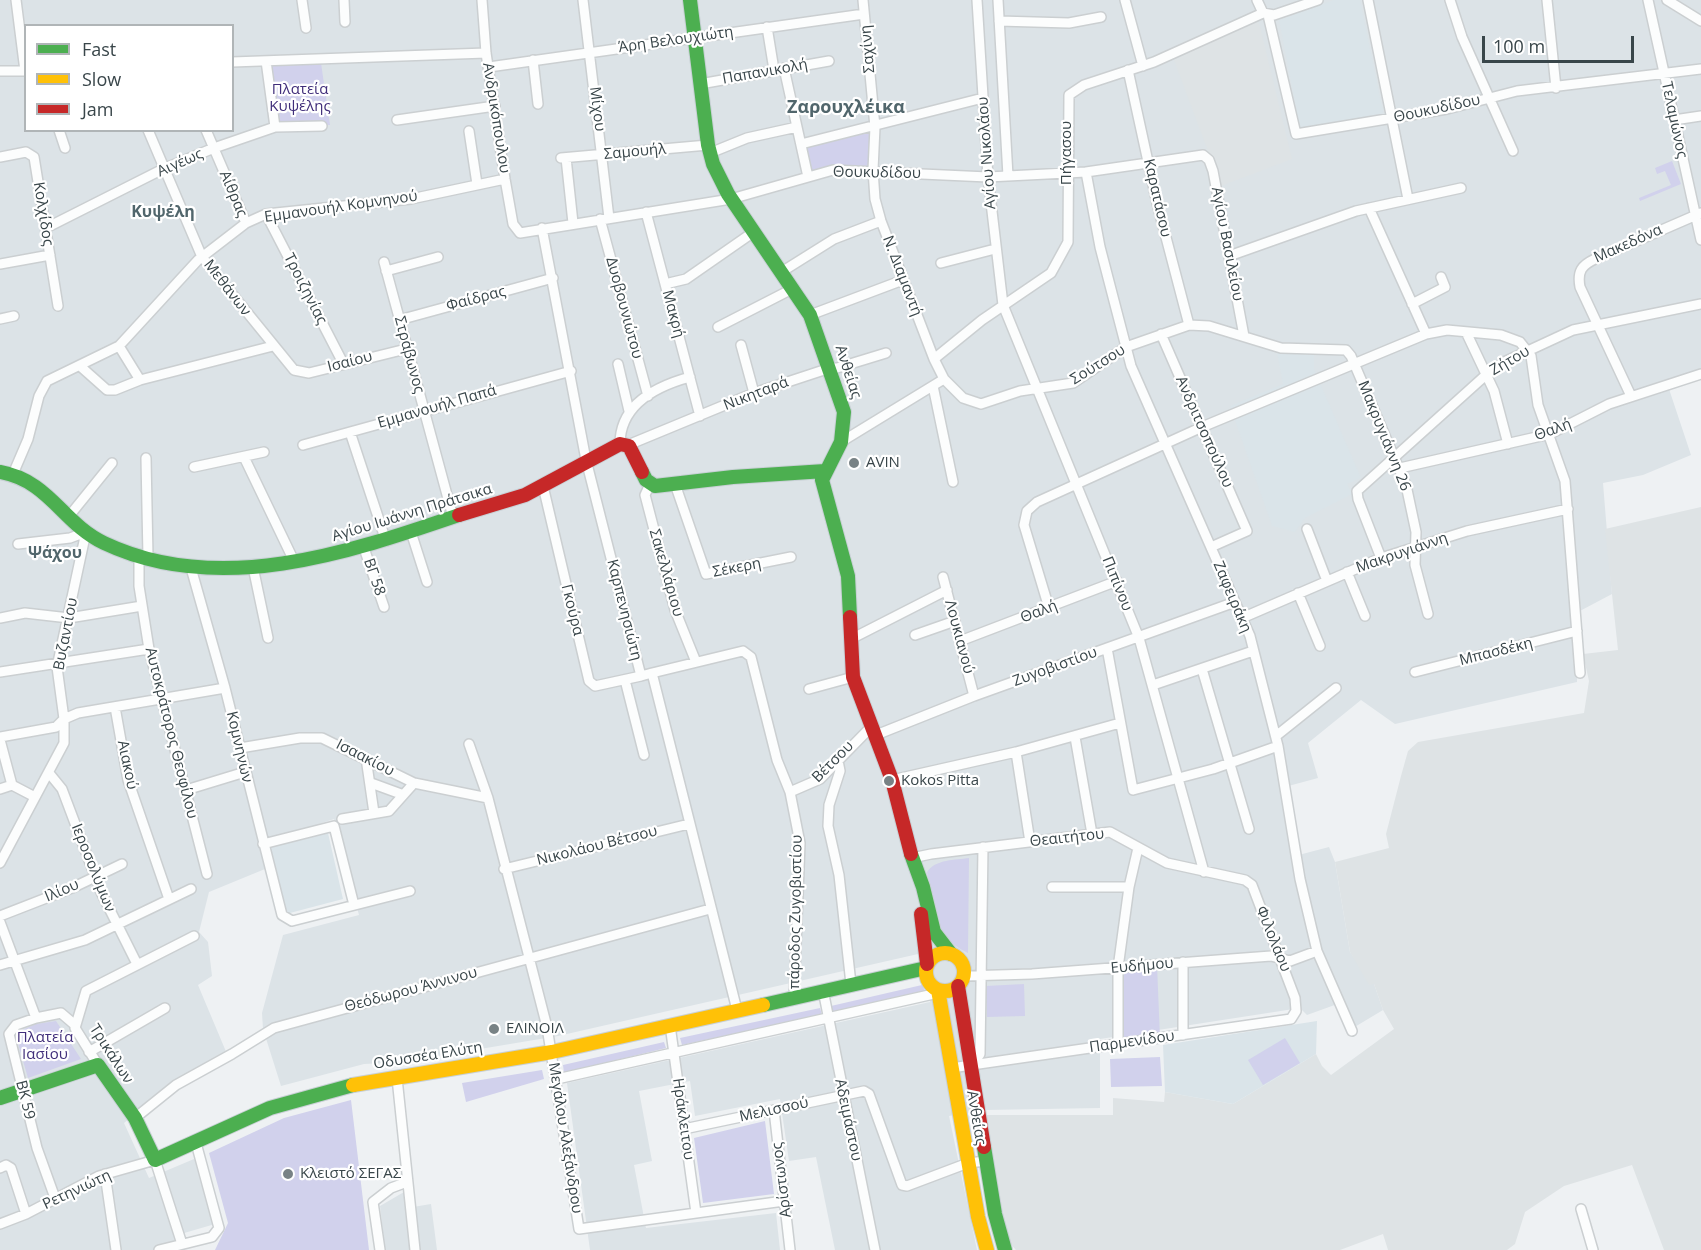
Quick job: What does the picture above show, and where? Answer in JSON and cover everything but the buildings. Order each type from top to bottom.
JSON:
[{"type":"main road","name":"Ανθείας","points":[[690,0],[709,149],[717,175],[731,199],[783,271],[810,315],[830,368],[843,412],[844,430],[841,442],[825,471]]},
{"type":"main road","name":"Αγίου Ιωάννη Πράτσικα","points":[[6,473],[36,486],[86,532],[105,543],[143,556],[191,568],[253,567],[364,548],[453,517],[518,498],[586,460],[624,444]]},
{"type":"main road","points":[[624,444],[650,484],[657,486],[732,477],[825,471],[823,490],[848,576],[853,677],[892,780],[912,858],[927,980],[938,992],[947,992],[961,981],[961,961],[951,954],[934,932],[923,887],[916,876]]},
{"type":"main road","points":[[926,966],[938,954],[951,954]]},
{"type":"main road","name":"Οδυσσέα Ελύτη","points":[[155,1160],[286,1102],[346,1086],[552,1052],[926,966]]},
{"type":"main road","name":"Ανθείας","points":[[961,981],[986,1161],[995,1214],[1005,1250]]},
{"type":"main road","name":"Ανθείας","points":[[938,992],[978,1217],[987,1250]]},
{"type":"main road","points":[[0,1098],[98,1065]]},
{"type":"main road","name":"Τρικάλων","points":[[98,1065],[135,1118],[155,1160]]},
{"type":"street","points":[[16,0],[24,63]]},
{"type":"street","points":[[302,0],[306,28]]},
{"type":"street","points":[[344,0],[345,22]]},
{"type":"street","name":"Ανδρικόπουλου","points":[[482,0],[486,53],[505,179],[513,224],[520,233]]},
{"type":"street","name":"Μίχου","points":[[583,0],[603,155],[605,219]]},
{"type":"street","name":"Σαχίνη","points":[[863,0],[875,127],[873,170]]},
{"type":"street","name":"Αγίου Νικολάου","points":[[977,0],[988,177],[1003,304]]},
{"type":"street","name":"Αγίου Νικολάου","points":[[998,0],[1008,176]]},
{"type":"street","points":[[1125,0],[1143,66]]},
{"type":"street","points":[[1257,0],[1265,14]]},
{"type":"street","name":"Πήγασου","points":[[934,359],[1003,304],[1050,273],[1065,249],[1068,243],[1068,96],[1084,86],[1143,66],[1265,14],[1318,0]]},
{"type":"street","points":[[1368,0],[1408,199]]},
{"type":"street","points":[[1449,0],[1457,26],[1513,151]]},
{"type":"street","points":[[1547,0],[1556,88]]},
{"type":"street","name":"Τελαμώνος","points":[[1648,0],[1674,120],[1698,214],[1701,240]]},
{"type":"street","points":[[1667,0],[1701,21]]},
{"type":"street","name":"Άρη Βελουχιώτη","points":[[489,67],[864,14]]},
{"type":"street","name":"Θουκυδίδου","points":[[1265,14],[1296,134],[1447,109],[1489,98],[1701,69]]},
{"type":"street","points":[[999,21],[1069,23],[1101,17]]},
{"type":"street","points":[[767,27],[797,127],[808,177]]},
{"type":"street","points":[[234,62],[486,53]]},
{"type":"street","points":[[533,60],[538,104]]},
{"type":"street","points":[[266,61],[275,127]]},
{"type":"street","name":"Παπανικολή","points":[[700,84],[829,61]]},
{"type":"street","name":"Καρατάσου","points":[[1128,70],[1148,163],[1189,325]]},
{"type":"street","points":[[0,71],[24,71]]},
{"type":"street","points":[[801,144],[983,98]]},
{"type":"street","points":[[396,120],[495,106]]},
{"type":"street","points":[[1674,120],[1701,116]]},
{"type":"street","name":"Αιγέως","points":[[46,228],[163,169],[214,148],[275,127],[322,126]]},
{"type":"street","name":"Σαμουήλ","points":[[573,223],[563,158],[709,149],[797,127]]},
{"type":"street","points":[[470,131],[477,184]]},
{"type":"street","points":[[60,132],[65,148]]},
{"type":"street","name":"Μεθάνων","points":[[148,132],[202,256],[294,370]]},
{"type":"street","name":"Αίθρας","points":[[207,132],[246,224]]},
{"type":"street","name":"Κολχίδος","points":[[0,156],[26,152],[33,156],[58,306]]},
{"type":"street","name":"Θουκυδίδου","points":[[520,233],[731,199],[833,170],[873,170],[988,177],[1086,172],[1203,155]]},
{"type":"street","name":"Αγίου Βασιλείου","points":[[1203,155],[1209,160],[1212,171],[1244,336]]},
{"type":"street","name":"Ν. Διαμαντή","points":[[873,170],[875,199],[881,221],[934,359],[944,379]]},
{"type":"street","name":"Ζαφειράκη","points":[[1086,172],[1100,247],[1131,366],[1242,618],[1253,651],[1277,741],[1300,879],[1317,951],[1352,1031]]},
{"type":"street","name":"Εμμανουήλ Κομνηνού","points":[[6,473],[28,439],[43,387],[47,381],[119,346],[202,256],[246,224],[266,214],[411,199],[505,179]]},
{"type":"street","points":[[1230,256],[1369,208],[1461,188]]},
{"type":"street","points":[[1369,208],[1426,334]]},
{"type":"street","name":"Μακρή","points":[[646,212],[700,416]]},
{"type":"street","name":"Τροιζηνίας","points":[[266,214],[343,363]]},
{"type":"street","name":"Μακεδόνα","points":[[1599,324],[1580,287],[1579,274],[1582,266],[1698,214]]},
{"type":"street","name":"Δυοβουνιώτου","points":[[605,219],[648,396]]},
{"type":"street","points":[[783,271],[834,239],[881,221]]},
{"type":"street","name":"Καρπενησιώτη","points":[[542,228],[571,371],[586,460],[641,676],[652,673],[737,1010]]},
{"type":"street","points":[[665,284],[686,279],[755,231]]},
{"type":"street","points":[[941,263],[995,249]]},
{"type":"street","points":[[0,264],[50,255]]},
{"type":"street","name":"Στράβωνος","points":[[438,257],[385,266],[453,517]]},
{"type":"street","points":[[1412,304],[1445,287],[1441,277]]},
{"type":"street","name":"Φαίδρας","points":[[399,320],[553,278]]},
{"type":"street","points":[[810,315],[903,280]]},
{"type":"street","points":[[718,327],[794,288]]},
{"type":"street","name":"Πιπίνου","points":[[1003,304],[1035,388],[1117,580],[1139,638],[1204,872]]},
{"type":"street","name":"Ζήτου","points":[[1380,558],[1358,499],[1358,491],[1486,374],[1566,332],[1701,304]]},
{"type":"street","points":[[0,319],[14,316]]},
{"type":"street","points":[[1599,324],[1631,396]]},
{"type":"street","points":[[1189,325],[1209,326],[1290,349],[1343,350],[1350,354],[1354,364]]},
{"type":"street","name":"Σούτσου","points":[[944,379],[963,398],[977,404],[1035,388],[1073,383],[1126,347],[1189,325]]},
{"type":"street","points":[[1049,608],[1025,529],[1024,518],[1037,502],[1202,427],[1426,334],[1442,330],[1466,332],[1512,338],[1528,350],[1534,365],[1538,405],[1563,472],[1568,509],[1580,673]]},
{"type":"street","points":[[1466,332],[1486,374],[1508,444]]},
{"type":"street","name":"Ανδριτσοπούλου","points":[[1161,334],[1247,531],[1210,547]]},
{"type":"street","points":[[741,345],[754,393]]},
{"type":"street","points":[[119,346],[140,380]]},
{"type":"street","points":[[80,366],[107,390],[114,390],[140,380],[273,346]]},
{"type":"street","name":"Ισαίου","points":[[294,370],[309,373],[406,348]]},
{"type":"street","name":"Νικηταρά","points":[[624,444],[754,393],[830,368],[837,368],[886,353]]},
{"type":"street","points":[[618,364],[629,411]]},
{"type":"street","name":"Μακρυγιάννη 26","points":[[1354,364],[1400,468],[1416,532],[1414,547],[1416,565],[1428,614]]},
{"type":"street","name":"Εμμανουήλ Παπά","points":[[303,445],[571,371]]},
{"type":"street","name":"Θαλή","points":[[1400,468],[1550,434],[1609,404],[1701,374]]},
{"type":"street","points":[[624,444],[622,429],[629,411],[664,385],[690,377]]},
{"type":"street","points":[[841,442],[944,379]]},
{"type":"street","points":[[933,386],[953,482]]},
{"type":"street","points":[[350,432],[386,541]]},
{"type":"street","points":[[194,467],[264,453]]},
{"type":"street","points":[[244,457],[294,561]]},
{"type":"street","name":"Αυτοκράτορος Θεοφίλου","points":[[146,458],[142,606],[160,700],[207,874]]},
{"type":"street","points":[[70,515],[112,462]]},
{"type":"street","name":"Σακελλάριου","points":[[650,484],[645,495],[675,610],[696,662]]},
{"type":"street","name":"Σέκερη","points":[[675,484],[706,574],[791,557]]},
{"type":"street","name":"Γκούρα","points":[[543,486],[589,681],[595,686],[641,676]]},
{"type":"street","name":"Μακρυγιάννη","points":[[1242,618],[1380,558],[1467,531],[1568,509]]},
{"type":"street","points":[[1307,529],[1327,581]]},
{"type":"street","points":[[18,544],[70,538],[86,532]]},
{"type":"street","name":"Βυζαντίου","points":[[0,863],[64,743],[64,719],[57,664],[69,618],[86,532]]},
{"type":"street","points":[[411,532],[427,582]]},
{"type":"street","name":"ΒΓ 58","points":[[364,548],[384,607]]},
{"type":"street","points":[[253,567],[268,638]]},
{"type":"street","name":"Κομνηνών","points":[[191,568],[225,687],[262,844],[282,915],[292,921],[354,905]]},
{"type":"street","points":[[1347,572],[1365,616]]},
{"type":"street","name":"Λουκιανού","points":[[943,577],[974,696]]},
{"type":"street","name":"Θαλή","points":[[960,641],[1117,580]]},
{"type":"street","points":[[850,639],[947,590]]},
{"type":"street","points":[[1298,593],[1320,646]]},
{"type":"street","name":"Ζυγοβιστίου","points":[[874,730],[1139,638],[1235,602]]},
{"type":"street","points":[[0,618],[25,613],[69,618],[142,606]]},
{"type":"street","points":[[915,634],[955,621]]},
{"type":"street","name":"Μπασδέκη","points":[[1415,672],[1577,631]]},
{"type":"street","points":[[1107,648],[1133,790],[1179,779],[1229,763],[1277,741],[1336,688]]},
{"type":"street","points":[[0,672],[149,649]]},
{"type":"street","name":"πάροδος Ζυγοβιστίου","points":[[696,662],[743,651],[748,652],[777,760],[790,792],[800,843],[794,997]]},
{"type":"street","points":[[1153,685],[1253,651]]},
{"type":"street","points":[[652,673],[696,662]]},
{"type":"street","points":[[1202,669],[1249,829]]},
{"type":"street","points":[[809,689],[853,677]]},
{"type":"street","points":[[625,680],[644,755]]},
{"type":"street","points":[[12,785],[0,738],[52,728],[78,713],[225,687]]},
{"type":"street","name":"Αιακού","points":[[115,707],[128,780],[169,899]]},
{"type":"street","points":[[892,780],[1016,752],[1120,723]]},
{"type":"street","name":"Βέτσου","points":[[790,792],[814,783],[874,730]]},
{"type":"street","points":[[1075,737],[1092,834]]},
{"type":"street","name":"Ισαακίου","points":[[240,748],[300,738],[319,738],[366,758],[414,783],[488,798]]},
{"type":"street","name":"Μεγάλου Αλεξάνδρου","points":[[468,744],[488,798],[504,869],[552,1052],[579,1229],[784,1201]]},
{"type":"street","points":[[1016,752],[1030,842]]},
{"type":"street","points":[[366,758],[374,813]]},
{"type":"street","points":[[838,761],[840,771],[829,805],[828,819],[839,875],[851,984]]},
{"type":"street","points":[[186,790],[245,772]]},
{"type":"street","name":"Ιεροσολύμων","points":[[49,773],[62,789],[94,877],[137,964]]},
{"type":"street","points":[[371,783],[401,794]]},
{"type":"street","points":[[342,819],[389,811],[401,794],[414,783]]},
{"type":"street","points":[[0,789],[12,785],[35,797]]},
{"type":"street","name":"Νικολάου Βέτσου","points":[[504,869],[690,824]]},
{"type":"street","points":[[262,844],[334,826],[354,905],[410,891]]},
{"type":"street","name":"Θεαιτήτου","points":[[912,858],[1092,834],[1117,834],[1167,863],[1249,882]]},
{"type":"street","name":"Ανθείας","points":[[972,1065],[980,1054],[983,847]]},
{"type":"street","points":[[1118,1044],[1118,968],[1129,887],[1138,848]]},
{"type":"street","name":"Ιλίου","points":[[0,916],[122,864]]},
{"type":"street","name":"Φιλολάου","points":[[1249,882],[1282,959],[1295,998]]},
{"type":"street","points":[[1052,887],[1129,887]]},
{"type":"street","points":[[0,965],[14,959],[73,944],[117,926],[191,889]]},
{"type":"street","name":"Θεόδωρου Άννινου","points":[[135,1118],[176,1085],[273,1028],[710,909]]},
{"type":"street","points":[[0,921],[36,1018],[61,1013],[75,1025]]},
{"type":"street","name":"Τρικάλων","points":[[98,1065],[75,1025],[89,988],[194,936]]},
{"type":"street","name":"Ευδήμου","points":[[961,981],[980,976],[1271,956],[1290,961],[1317,951]]},
{"type":"street","points":[[1183,962],[1183,1035]]},
{"type":"street","name":"Αδειμάστου","points":[[823,990],[875,1250]]},
{"type":"street","points":[[557,1079],[938,992]]},
{"type":"street","name":"Παρμενίδου","points":[[951,1068],[1292,1018],[1296,1011],[1295,998]]},
{"type":"street","points":[[89,1052],[165,1008]]},
{"type":"street","name":"BK 59","points":[[36,1018],[16,1025],[9,1032],[37,1148],[55,1198]]},
{"type":"street","name":"Ηράκλειτου","points":[[670,1025],[696,1213]]},
{"type":"street","points":[[397,1078],[406,1182],[415,1250]]},
{"type":"street","name":"Μελισσού","points":[[684,1129],[864,1091],[869,1094],[902,1185],[907,1186],[968,1164]]},
{"type":"street","name":"Αρίστωνος","points":[[774,1110],[790,1250]]},
{"type":"street","points":[[159,1250],[182,1244],[197,1245],[212,1237],[219,1224],[196,1143]]},
{"type":"street","name":"Τρικάλων","points":[[155,1160],[182,1244]]},
{"type":"street","name":"Ρετηνιώτη","points":[[0,1224],[26,1215],[105,1174],[155,1160]]},
{"type":"street","points":[[968,1164],[986,1161]]},
{"type":"street","points":[[0,1168],[6,1166],[11,1168],[26,1215]]},
{"type":"street","points":[[105,1174],[116,1250]]},
{"type":"street","points":[[380,1250],[373,1202],[391,1188],[406,1182]]},
{"type":"street","points":[[1581,1209],[1593,1250]]},
{"type":"shaded area","points":[[0,0],[1701,0],[1701,370],[1666,380],[1691,455],[1643,475],[1603,483],[1612,594],[1578,612],[1577,682],[1395,724],[1361,700],[1308,743],[1318,778],[1281,788],[1291,857],[1329,847],[1335,862],[1350,952],[1374,984],[1383,1010],[1353,1028],[1343,1002],[1307,1015],[1300,1008],[1100,1039],[1100,1108],[985,1110],[949,1116],[977,1250],[835,1250],[816,1157],[789,1161],[780,1099],[695,1116],[690,1081],[639,1091],[652,1161],[634,1165],[646,1228],[776,1213],[780,1250],[590,1250],[567,1083],[930,1002],[918,954],[558,1036],[402,1062],[364,1064],[281,1086],[263,1029],[262,1013],[283,935],[359,915],[334,819],[260,844],[265,869],[209,892],[199,932],[208,942],[212,976],[198,985],[227,1054],[165,1090],[124,1123],[149,1178],[194,1159],[197,1163],[215,1224],[174,1236],[179,1250],[0,1250]]},
{"type":"shaded area","points":[[1334,0],[1360,0],[1383,112],[1380,115],[1300,128],[1279,20]]},
{"type":"shaded area","points":[[1254,20],[1259,23],[1292,159],[1221,186],[1174,60]]},
{"type":"shaded area","points":[[1277,352],[1314,354],[1314,369],[1361,478],[1347,484],[1352,494],[1305,518],[1295,532],[1272,526],[1230,406],[1283,384]]},
{"type":"shaded area","points":[[1701,507],[1701,1250],[1664,1250],[1632,1165],[1564,1186],[1525,1212],[1515,1244],[1507,1250],[1388,1250],[1383,1234],[1340,1250],[1016,1250],[1008,1241],[997,1194],[985,1115],[1113,1115],[1113,1098],[1164,1102],[1165,1092],[1233,1104],[1316,1054],[1322,1066],[1331,1075],[1394,1029],[1383,1010],[1374,984],[1369,985],[1350,952],[1335,862],[1389,848],[1386,834],[1401,776],[1408,751],[1418,742],[1584,713],[1589,681],[1583,654],[1618,650],[1605,529]]},
{"type":"shaded area","points":[[328,833],[343,899],[286,914],[269,847]]},
{"type":"shaded area","points":[[1317,1021],[1316,1054],[1233,1104],[1165,1092],[1163,1045]]},
{"type":"shaded area","points":[[404,1192],[407,1208],[431,1204],[437,1250],[385,1250],[380,1206]]},
{"type":"green space","name":"Πλατεία Κυψέλης","points":[[321,63],[330,125],[278,124],[269,64]]},
{"type":"green space","points":[[875,127],[873,170],[808,177],[801,144]]},
{"type":"green space","points":[[1672,161],[1681,184],[1640,201],[1639,198],[1671,185],[1665,171],[1657,174],[1655,168]]},
{"type":"green space","points":[[969,858],[968,953],[956,946],[940,929],[933,910],[927,872],[941,862]]},
{"type":"green space","points":[[1157,965],[1160,1038],[1118,1044],[1118,968]]},
{"type":"green space","points":[[1024,984],[1025,1016],[987,1017],[986,986]]},
{"type":"green space","points":[[922,985],[925,991],[832,1012],[831,1006]]},
{"type":"green space","points":[[820,1008],[822,1015],[682,1045],[680,1038]]},
{"type":"green space","name":"Πλατεία Ιασίου","points":[[56,1021],[81,1059],[28,1078],[15,1033],[36,1024]]},
{"type":"green space","points":[[1285,1038],[1300,1063],[1263,1085],[1248,1060]]},
{"type":"green space","points":[[664,1042],[666,1048],[564,1073],[563,1065]]},
{"type":"green space","points":[[1160,1057],[1162,1086],[1111,1087],[1110,1059]]},
{"type":"green space","points":[[542,1070],[544,1079],[466,1102],[462,1083]]},
{"type":"green space","name":"Κλειστό ΣΕΓΑΣ","points":[[351,1100],[369,1250],[215,1250],[228,1223],[209,1153],[284,1118]]},
{"type":"green space","points":[[765,1121],[774,1194],[703,1203],[694,1138]]},
{"type":"traffic: fast","points":[[690,0],[708,145],[713,164],[728,194],[810,315],[844,412],[841,442],[822,480],[848,576],[850,617]]},
{"type":"traffic: fast","points":[[642,472],[646,480],[655,486],[733,477],[825,471]]},
{"type":"traffic: fast","points":[[0,472],[31,484],[44,493],[77,525],[104,543],[147,559],[192,567],[237,568],[283,564],[373,543],[459,515]]},
{"type":"traffic: fast","points":[[911,854],[923,887],[934,932],[951,954]]},
{"type":"traffic: fast","points":[[763,1005],[926,968]]},
{"type":"traffic: fast","points":[[0,1098],[98,1065],[135,1118],[155,1160],[270,1108],[353,1085]]},
{"type":"traffic: fast","points":[[984,1147],[995,1214],[1005,1250]]},
{"type":"traffic: slow","points":[[945,953],[959,958],[964,972],[959,986],[945,991],[931,986],[926,972],[931,958],[945,953]]},
{"type":"traffic: slow","points":[[938,990],[978,1217],[987,1250]]},
{"type":"traffic: slow","points":[[353,1085],[552,1052],[763,1005]]},
{"type":"traffic: jam","points":[[459,515],[525,495],[620,444],[629,446],[642,472]]},
{"type":"traffic: jam","points":[[850,617],[853,677],[892,780],[911,854]]},
{"type":"traffic: jam","points":[[921,914],[927,964]]},
{"type":"traffic: jam","points":[[958,986],[984,1147]]},
{"type":"place","name":"AVIN","points":[[854,463]]},
{"type":"place","name":"Kokos Pitta","points":[[889,781]]},
{"type":"place","name":"ΕΛΙΝΟΙΛ","points":[[494,1029]]},
{"type":"place","name":"Κλειστό ΣΕΓΑΣ","points":[[288,1174]]},
{"type":"district","name":"Ζαρουχλέικα","points":[[846,108]]},
{"type":"district","name":"Κυψέλη","points":[[163,212]]},
{"type":"district","name":"Ψάχου","points":[[55,553]]}]
